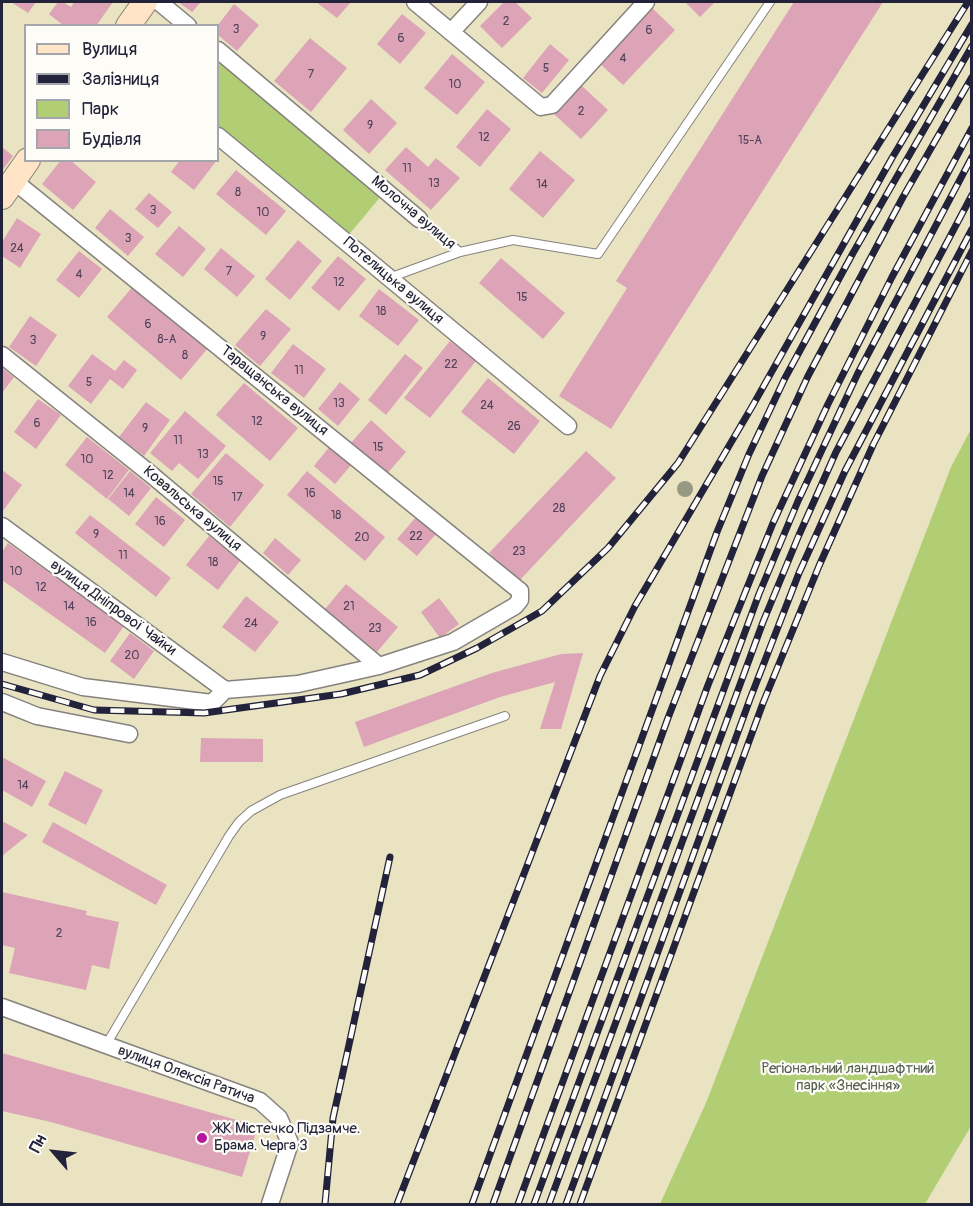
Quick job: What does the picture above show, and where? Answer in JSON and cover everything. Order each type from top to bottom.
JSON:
[{"type":"street","points":[[129,24],[145,2]]},
{"type":"street","points":[[159,2],[186,24]]},
{"type":"street","points":[[415,2],[541,107],[552,105],[646,2]]},
{"type":"street","points":[[451,32],[479,2]]},
{"type":"street","name":"Молочна вулиця","points":[[219,51],[419,219]]},
{"type":"street","name":"Потелицька вулиця","points":[[219,137],[568,426]]},
{"type":"street","points":[[8,189],[27,162]]},
{"type":"street","name":"Таращанська вулиця","points":[[8,189],[520,591],[520,600],[515,606],[453,642],[379,666]]},
{"type":"street","name":"Ковальська вулиця","points":[[2,356],[153,476],[379,666]]},
{"type":"street","name":"вулиця Дніпрової Чайки","points":[[2,526],[225,690]]},
{"type":"street","points":[[2,662],[83,687],[212,703],[225,690],[298,684],[379,666]]},
{"type":"street","points":[[2,702],[37,716],[129,734]]},
{"type":"street","name":"вулиця Олексія Ратича","points":[[2,1007],[260,1101],[279,1118],[290,1143],[270,1204]]},
{"type":"lane","name":"Молочна вулиця","points":[[419,219],[460,252],[513,240],[598,254],[770,2]]},
{"type":"lane","points":[[388,278],[460,252]]},
{"type":"lane","points":[[106,1046],[229,836],[251,811],[280,795],[506,716]]},
{"type":"green space","points":[[219,57],[382,195],[347,237],[219,131]]},
{"type":"green space","name":"Регіональний ландшафтний парк «Знесіння»","points":[[971,429],[971,1126],[925,1204],[660,1204],[706,1103],[951,467]]},
{"type":"building","points":[[11,2],[36,2],[28,13]]},
{"type":"building","points":[[58,2],[71,7],[74,2],[113,2],[97,24],[62,24],[49,14]]},
{"type":"building","points":[[178,2],[201,2],[192,12]]},
{"type":"building","points":[[316,2],[351,2],[337,18]]},
{"type":"building","points":[[504,2],[515,2],[532,18],[502,48],[480,26]]},
{"type":"building","points":[[685,2],[715,2],[700,17]]},
{"type":"building","points":[[794,2],[883,2],[611,429],[559,396],[627,288],[616,281]]},
{"type":"building","points":[[234,4],[259,25],[237,51],[219,36],[219,24]]},
{"type":"building","points":[[648,4],[675,30],[623,85],[596,60]]},
{"type":"building","points":[[402,14],[426,33],[400,64],[377,44]]},
{"type":"building","points":[[310,38],[347,68],[311,112],[274,81]]},
{"type":"building","points":[[550,44],[569,60],[542,93],[523,78]]},
{"type":"building","points":[[452,54],[485,82],[457,115],[424,88]]},
{"type":"building","points":[[581,85],[608,110],[581,139],[554,114]]},
{"type":"building","points":[[371,99],[397,123],[369,154],[343,130]]},
{"type":"building","points":[[487,109],[511,129],[480,167],[456,147]]},
{"type":"building","points":[[2,147],[13,156],[2,171]]},
{"type":"building","points":[[406,147],[428,167],[436,158],[460,178],[431,210],[385,170]]},
{"type":"building","points":[[540,151],[575,180],[543,218],[509,189]]},
{"type":"building","points":[[59,162],[72,162],[96,182],[73,210],[42,184]]},
{"type":"building","points":[[178,162],[215,162],[194,190],[171,172]]},
{"type":"building","points":[[236,170],[286,211],[266,235],[216,194]]},
{"type":"building","points":[[149,193],[172,212],[158,228],[135,209]]},
{"type":"building","points":[[110,209],[144,237],[128,256],[95,228]]},
{"type":"building","points":[[17,218],[41,234],[20,268],[2,256],[2,242]]},
{"type":"building","points":[[179,226],[206,249],[183,277],[155,254]]},
{"type":"building","points":[[298,240],[322,261],[290,300],[265,279]]},
{"type":"building","points":[[221,248],[255,276],[237,297],[204,269]]},
{"type":"building","points":[[79,251],[102,269],[79,298],[56,280]]},
{"type":"building","points":[[338,256],[366,279],[339,311],[311,288]]},
{"type":"building","points":[[501,258],[565,313],[543,339],[479,283]]},
{"type":"building","points":[[134,285],[208,348],[181,380],[107,317]]},
{"type":"building","points":[[379,289],[419,320],[398,346],[359,316]]},
{"type":"building","points":[[266,309],[291,329],[260,366],[235,345]]},
{"type":"building","points":[[30,316],[57,335],[36,366],[9,347]]},
{"type":"building","points":[[450,341],[476,361],[430,418],[404,398]]},
{"type":"building","points":[[293,344],[326,369],[304,398],[271,373]]},
{"type":"building","points":[[92,354],[115,371],[124,360],[137,370],[123,389],[110,379],[91,404],[68,386]]},
{"type":"building","points":[[405,354],[423,368],[386,415],[368,400]]},
{"type":"building","points":[[2,368],[14,377],[2,393]]},
{"type":"building","points":[[488,378],[540,421],[514,454],[461,412]]},
{"type":"building","points":[[340,382],[360,399],[338,426],[318,409]]},
{"type":"building","points":[[244,383],[298,428],[270,461],[216,415]]},
{"type":"building","points":[[38,399],[61,415],[36,449],[14,432]]},
{"type":"building","points":[[146,402],[170,420],[144,456],[119,437]]},
{"type":"building","points":[[185,411],[226,446],[198,479],[179,463],[172,471],[150,453]]},
{"type":"building","points":[[371,420],[406,452],[385,476],[350,444]]},
{"type":"building","points":[[87,437],[129,470],[107,499],[65,465]]},
{"type":"building","points":[[330,446],[352,464],[335,484],[314,466]]},
{"type":"building","points":[[586,451],[616,478],[519,581],[489,553]]},
{"type":"building","points":[[226,453],[264,485],[230,527],[191,494]]},
{"type":"building","points":[[2,470],[22,485],[2,512]]},
{"type":"building","points":[[130,471],[151,488],[129,516],[108,499]]},
{"type":"building","points":[[307,471],[385,537],[365,561],[287,495]]},
{"type":"building","points":[[156,497],[185,520],[164,547],[135,524]]},
{"type":"building","points":[[90,515],[171,578],[156,597],[75,533]]},
{"type":"building","points":[[416,517],[436,534],[417,556],[397,539]]},
{"type":"building","points":[[209,536],[240,561],[218,590],[186,565]]},
{"type":"building","points":[[275,538],[301,560],[288,575],[263,553]]},
{"type":"building","points":[[8,543],[124,626],[105,653],[2,580],[2,552]]},
{"type":"building","points":[[346,584],[398,627],[377,652],[325,609]]},
{"type":"building","points":[[246,596],[279,622],[255,652],[222,627]]},
{"type":"building","points":[[439,598],[459,624],[440,638],[421,612]]},
{"type":"building","points":[[130,633],[154,651],[134,679],[110,661]]},
{"type":"building","points":[[583,653],[561,729],[540,729],[555,682],[500,697],[364,747],[355,722],[492,673],[561,654]]},
{"type":"building","points":[[201,738],[263,739],[263,762],[200,762]]},
{"type":"building","points":[[2,757],[46,781],[32,807],[2,790]]},
{"type":"building","points":[[65,771],[103,790],[86,825],[48,805]]},
{"type":"building","points":[[2,821],[28,835],[2,856]]},
{"type":"building","points":[[53,822],[167,885],[156,905],[42,842]]},
{"type":"building","points":[[2,892],[87,911],[86,915],[119,922],[109,969],[92,965],[86,990],[9,973],[15,948],[2,945]]},
{"type":"building","points":[[2,1053],[258,1126],[242,1177],[51,1122],[2,1111]]},
{"type":"railway","points":[[2,684],[94,710],[204,713],[341,694],[420,675],[477,648],[542,611],[608,548],[678,463],[968,2]]},
{"type":"railway","points":[[397,1204],[600,676],[635,606],[753,405],[892,158],[972,24]]},
{"type":"railway","points":[[472,1204],[717,532],[749,454],[785,378],[853,253],[972,46]]},
{"type":"railway","points":[[493,1204],[668,718],[762,476],[808,376],[903,197],[972,77]]},
{"type":"railway","points":[[518,1204],[708,685],[773,523],[828,404],[892,277],[972,128]]},
{"type":"railway","points":[[534,1204],[759,594],[798,501],[858,373],[972,157]]},
{"type":"railway","points":[[549,1204],[763,622],[799,535],[836,452],[972,195]]},
{"type":"railway","points":[[566,1204],[750,699],[799,573],[845,471],[972,229]]},
{"type":"railway","points":[[580,1204],[763,703],[819,566],[873,445],[972,251]]},
{"type":"railway","points":[[325,1204],[333,1118],[390,857]]},
{"type":"place","name":"ЖК Містечко Підзамче. Брама. Черга 3","points":[[202,1138]]}]
